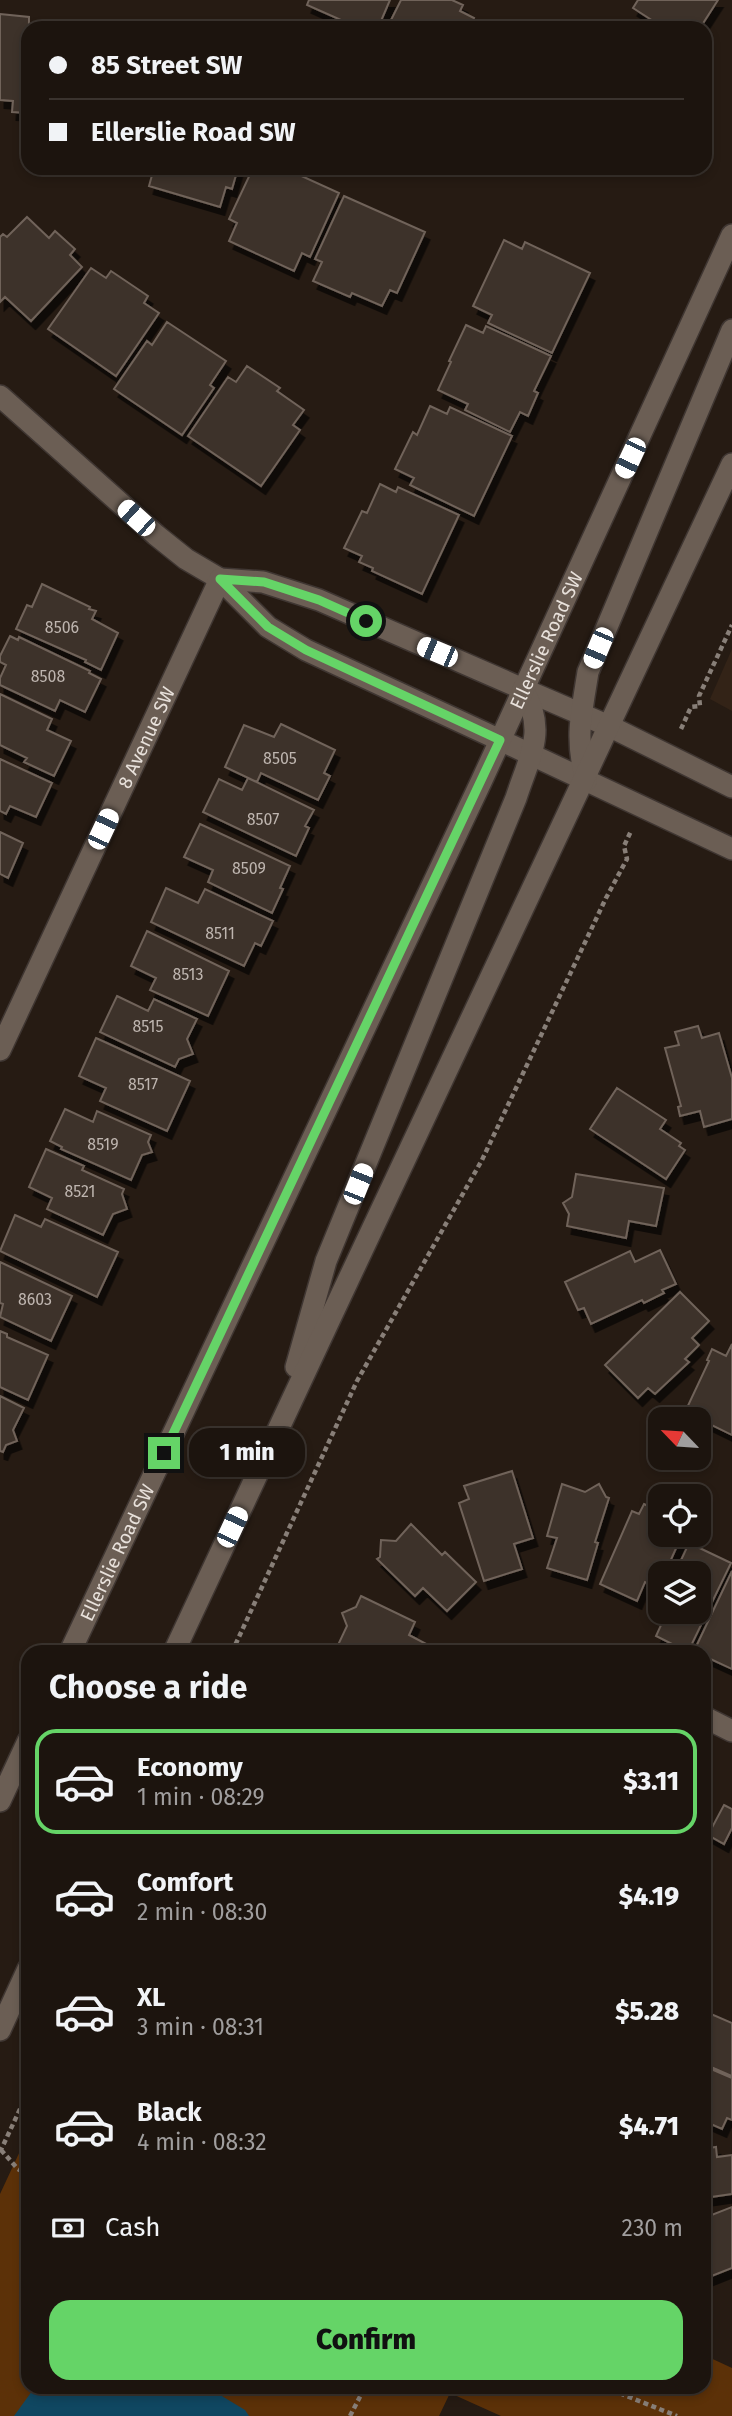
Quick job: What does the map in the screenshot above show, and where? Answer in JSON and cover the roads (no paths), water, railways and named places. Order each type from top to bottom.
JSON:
[{"type":"main road","name":"Ellerslie Road SW","points":[[73,1645],[500,740],[732,235]]},
{"type":"main road","points":[[586,781],[579,753],[581,714],[588,672],[732,330]]},
{"type":"main road","points":[[0,396],[156,535],[186,559],[220,579],[268,627],[306,650],[732,849]]},
{"type":"main road","points":[[177,1645],[586,781],[732,464]]},
{"type":"main road","points":[[220,579],[264,582],[319,600],[611,727],[732,787]]},
{"type":"main road","name":"8 Avenue SW","points":[[0,1049],[220,579]]},
{"type":"main road","points":[[279,1426],[326,1261],[516,798],[537,732],[534,707],[523,689]]},
{"type":"main road","points":[[711,1720],[732,1731]]},
{"type":"main road","points":[[0,1801],[21,1756]]},
{"type":"main road","points":[[0,2030],[21,1984]]},
{"type":"water","points":[[30,2394],[219,2394],[245,2410],[249,2416],[14,2416]]}]
